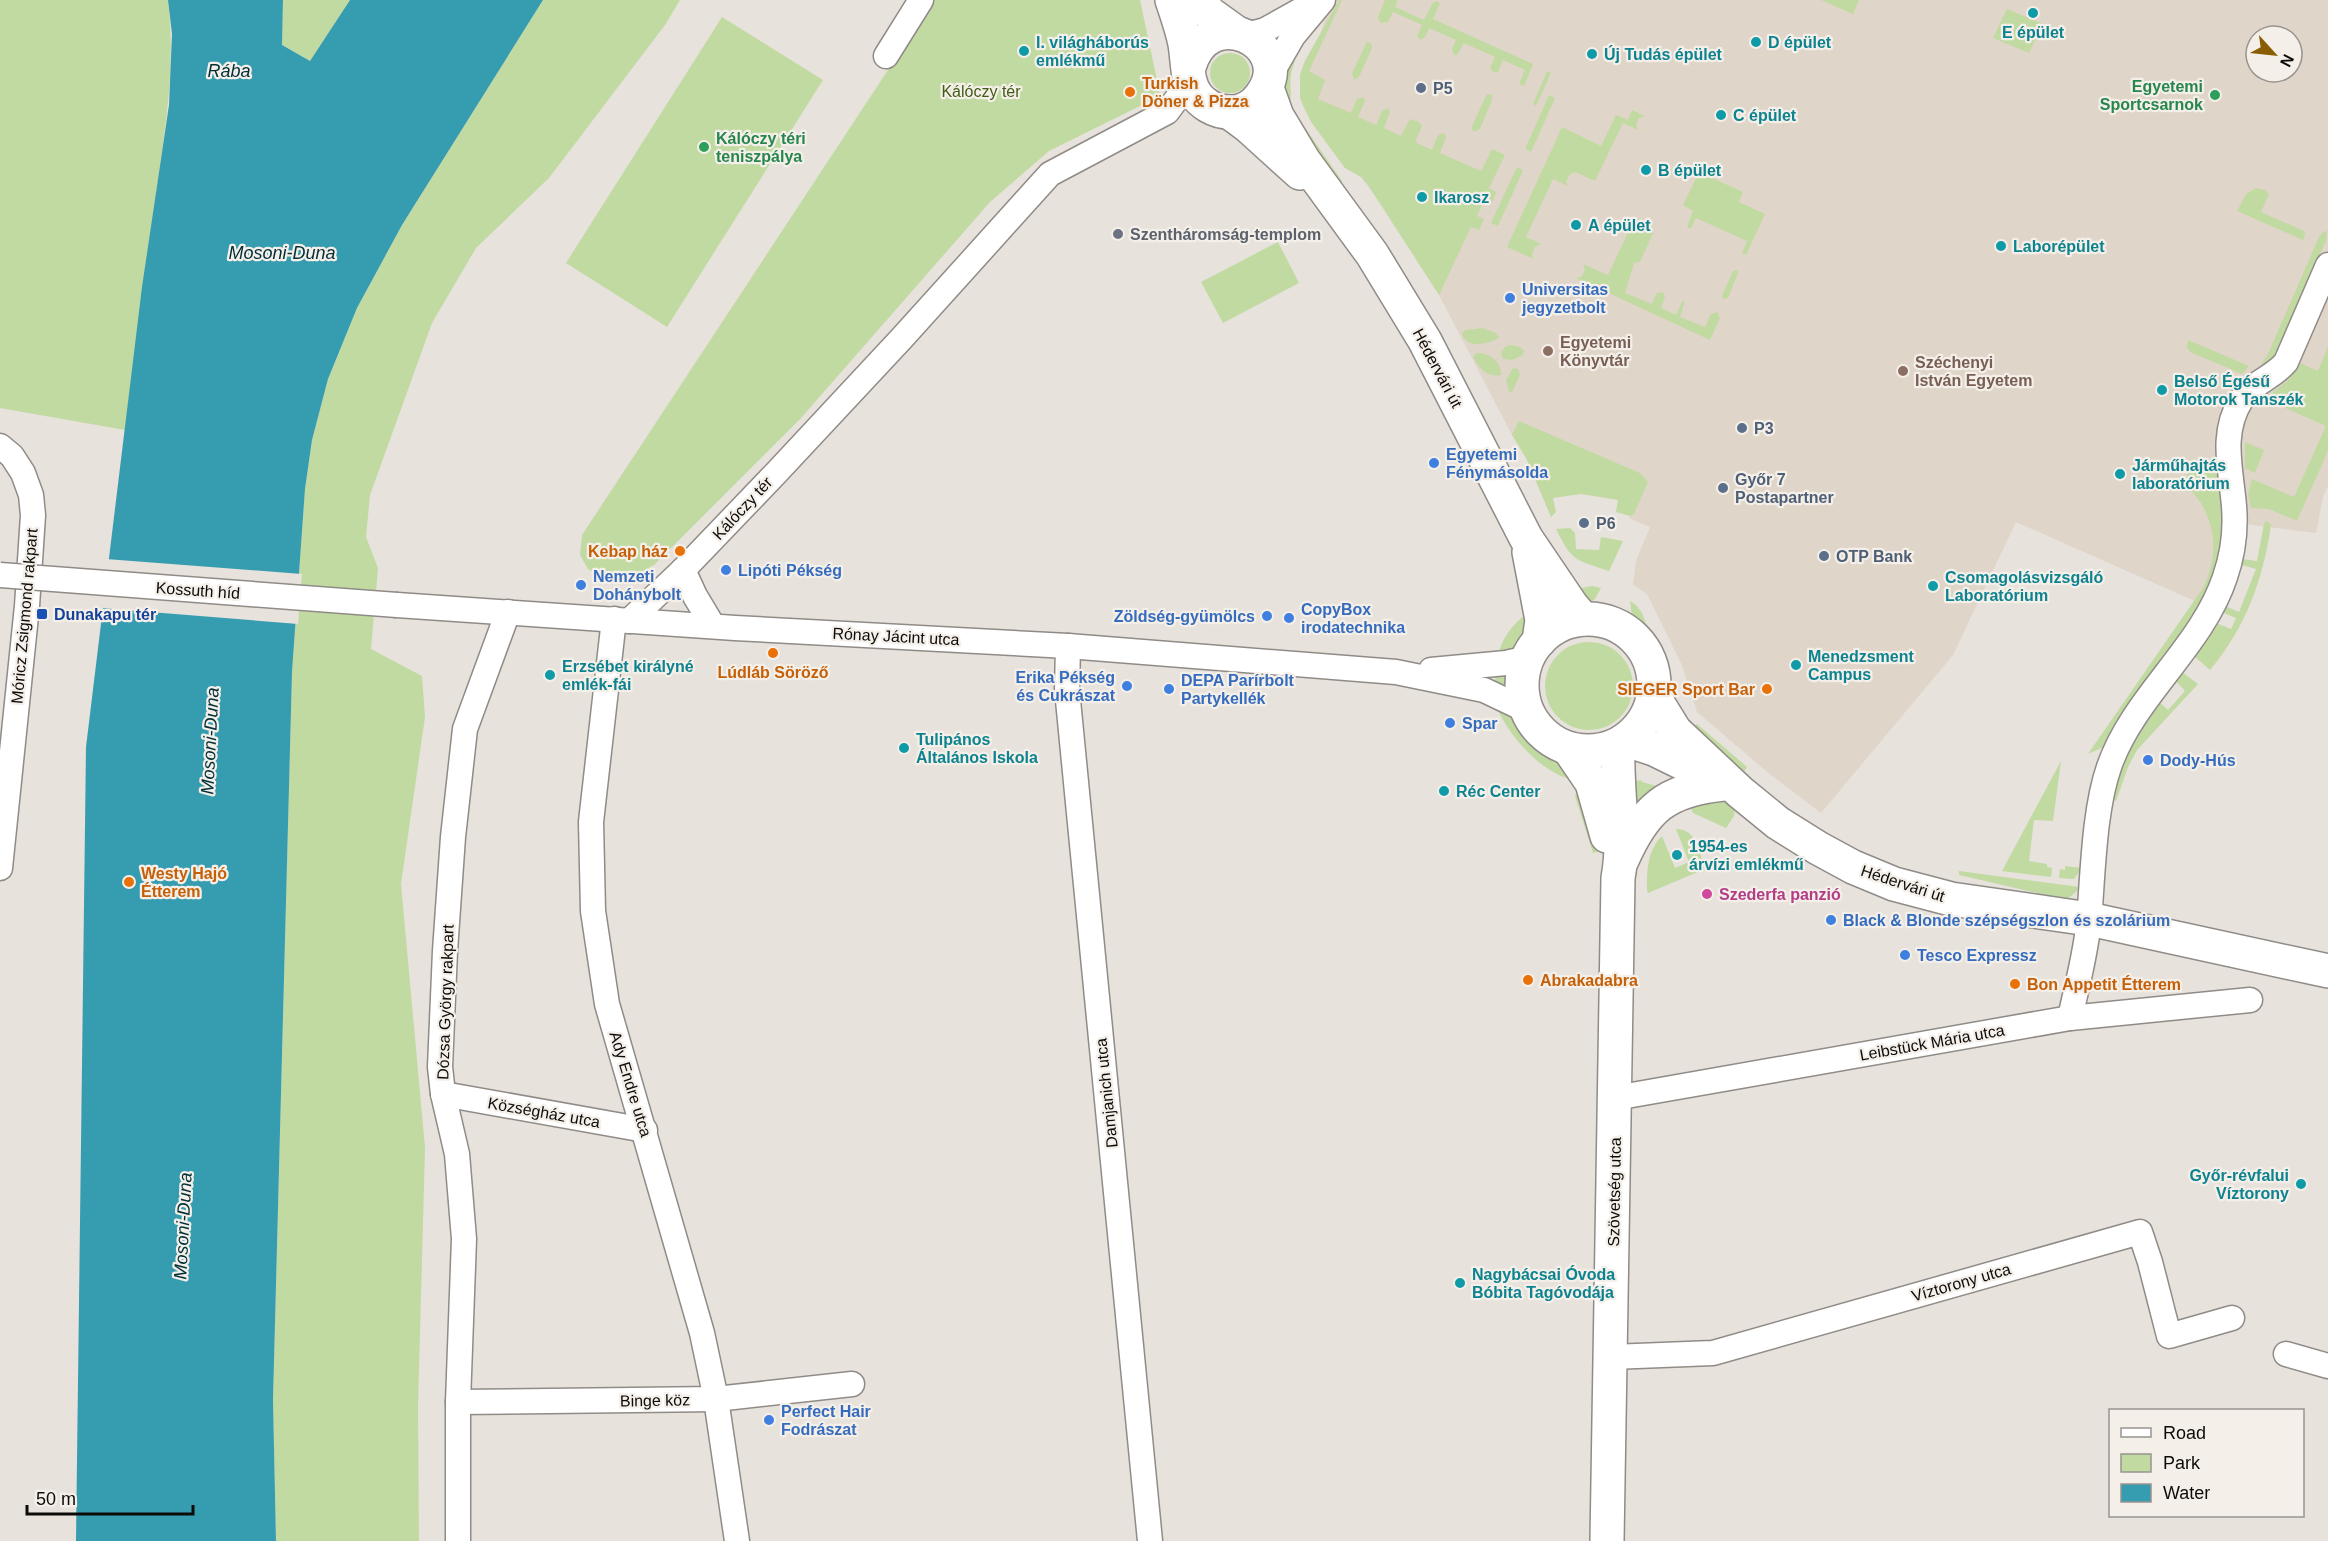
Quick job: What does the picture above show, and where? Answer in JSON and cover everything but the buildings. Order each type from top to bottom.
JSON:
[{"type":"street","points":[[886,56],[921,0]]},
{"type":"street","points":[[1172,0],[1190,74],[1201,100],[1217,110],[1229,112],[1241,111],[1251,106],[1268,82],[1293,36],[1323,0]]},
{"type":"street","points":[[1200,0],[1209,13],[1257,42],[1265,52],[1269,63],[1268,82]]},
{"type":"street","points":[[1240,33],[1275,26],[1317,0]]},
{"type":"street","name":"Kálóczy tér","points":[[621,620],[683,570],[902,338],[1050,174],[1167,112],[1190,74],[1192,55],[1200,45],[1209,37],[1221,32],[1240,33]]},
{"type":"street","name":"Hédervári út","points":[[1268,82],[1273,107],[1282,126],[1319,183],[1372,254],[1425,341],[1526,538],[1583,619]]},
{"type":"street","name":"Hédervári út","points":[[1229,112],[1248,126],[1337,206]]},
{"type":"street","points":[[2070,1018],[2089,920],[2100,808],[2109,767],[2132,722],[2211,608],[2225,576],[2235,531],[2227,442],[2234,415],[2248,391],[2286,362],[2328,265]]},
{"type":"street","name":"Móricz Zsigmond rakpart","points":[[0,446],[12,456],[23,473],[31,495],[33,515],[27,606],[0,868]]},
{"type":"street","name":"Hédervári út","points":[[1526,538],[1542,620],[1533,650]]},
{"type":"street","points":[[683,570],[713,626]]},
{"type":"street","name":"Kossuth híd","points":[[0,575],[397,605]]},
{"type":"street","name":"Rónay Jácint utca","points":[[397,605],[1068,646],[1396,672],[1484,690],[1526,710]]},
{"type":"street","name":"Dózsa György rakpart","points":[[458,1541],[458,1402],[464,1239],[457,1154],[442,1094],[440,1067],[445,951],[453,837],[465,729],[508,612]]},
{"type":"street","points":[[1583,619],[1612,623],[1629,632],[1641,645],[1655,679],[1654,697],[1649,714],[1639,729],[1622,743],[1602,751],[1585,752],[1569,749],[1551,741],[1536,727],[1526,710],[1522,692],[1523,675],[1533,650],[1552,630],[1567,622],[1583,619]]},
{"type":"street","name":"Ady Endre utca","points":[[621,620],[591,822],[593,911],[607,1004],[702,1333],[716,1399],[737,1541]]},
{"type":"street","name":"Damjanich utca","points":[[1068,646],[1066,690],[1150,1541]]},
{"type":"street","name":"Rónay Jácint utca","points":[[1396,672],[1455,669],[1506,663],[1533,650]]},
{"type":"street","name":"Hédervári út","points":[[1654,697],[1675,731],[1731,788]]},
{"type":"street","name":"Hédervári út","points":[[1622,743],[1654,749],[1684,762],[1731,788],[1778,823],[1818,848],[1853,867],[1894,884],[1951,899],[2089,920],[2328,971]]},
{"type":"street","name":"Szövetség utca","points":[[1607,1541],[1620,869],[1618,779],[1622,743]]},
{"type":"street","name":"Szövetség utca","points":[[1569,749],[1592,783],[1620,869]]},
{"type":"street","points":[[1620,869],[1634,832],[1665,800],[1692,789],[1731,788]]},
{"type":"street","name":"Leibstück Mária utca","points":[[1615,1098],[2070,1018],[2250,999]]},
{"type":"street","name":"Községház utca","points":[[442,1094],[645,1130]]},
{"type":"street","name":"Víztorony utca","points":[[1611,1357],[1713,1353],[2140,1232],[2169,1336],[2232,1318]]},
{"type":"street","points":[[2286,1354],[2328,1366]]},
{"type":"street","name":"Binge köz","points":[[458,1402],[716,1399],[852,1384]]},
{"type":"shaded area","name":"Széchenyi István Egyetem","points":[[1329,0],[2328,0],[2328,486],[2323,497],[2316,533],[2230,522],[2206,606],[2016,522],[1953,655],[1821,813],[1766,771],[1697,712],[1681,663],[1647,594],[1633,585],[1636,561],[1650,527],[1629,518],[1641,491],[1512,435],[1439,295],[1384,207],[1361,177],[1345,168],[1305,111],[1300,98],[1300,75],[1321,33]]},
{"type":"green space","points":[[0,0],[168,0],[170,83],[125,430],[0,408]]},
{"type":"green space","points":[[283,0],[350,0],[310,61],[282,45]]},
{"type":"green space","points":[[543,0],[680,0],[665,25],[549,178],[476,248],[432,323],[370,495],[366,537],[378,568],[371,649],[422,676],[425,717],[401,884],[425,1148],[418,1407],[419,1541],[276,1541],[273,1400],[292,672],[305,489],[312,440],[328,379],[357,308],[402,225]]},
{"type":"green space","name":"Kálóczy tér","points":[[934,0],[1140,0],[1161,99],[1138,107],[1049,151],[990,202],[801,418],[654,565],[626,580],[604,578],[588,569],[580,555],[582,535]]},
{"type":"green space","points":[[1339,0],[1342,0],[1309,71],[1325,80],[1318,99],[1351,113],[1357,99],[1363,97],[1365,101],[1358,117],[1376,125],[1382,111],[1388,108],[1390,112],[1384,128],[1401,136],[1410,119],[1419,122],[1422,126],[1415,142],[1432,150],[1438,135],[1444,133],[1446,137],[1440,153],[1481,171],[1492,149],[1505,155],[1489,188],[1496,192],[1493,201],[1485,198],[1477,216],[1484,219],[1479,230],[1471,227],[1439,295],[1368,185],[1361,177],[1345,168],[1311,122],[1300,98],[1300,75],[1305,61]]},
{"type":"green space","points":[[1385,0],[1398,0],[1395,7],[1424,20],[1432,4],[1436,1],[1440,3],[1433,19],[1533,64],[1524,86],[1519,84],[1525,70],[1503,60],[1498,72],[1493,72],[1490,68],[1495,57],[1464,43],[1457,55],[1454,55],[1452,49],[1456,40],[1429,28],[1425,37],[1420,40],[1417,36],[1422,25],[1393,12],[1388,22],[1381,23],[1378,17]]},
{"type":"green space","points":[[1821,0],[1859,0],[1853,14]]},
{"type":"green space","points":[[2007,9],[2043,24],[2029,53],[1993,38]]},
{"type":"green space","points":[[722,17],[823,80],[667,327],[566,263]]},
{"type":"green space","points":[[1367,42],[1371,43],[1372,48],[1359,77],[1354,80],[1352,73]]},
{"type":"green space","points":[[1230,53],[1244,59],[1250,73],[1244,87],[1230,93],[1216,87],[1210,73],[1216,59]]},
{"type":"green space","points":[[1294,56],[1291,72],[1289,108],[1276,90]]},
{"type":"green space","points":[[1547,71],[1551,73],[1536,106],[1533,104]]},
{"type":"green space","points":[[1487,94],[1492,95],[1492,100],[1480,129],[1474,132],[1472,126]]},
{"type":"green space","points":[[1549,95],[1555,98],[1531,152],[1525,149]]},
{"type":"green space","points":[[1632,110],[1645,116],[1639,118],[1636,125],[1638,130],[1623,123],[1595,181],[1575,172],[1570,174],[1566,182],[1568,186],[1553,179],[1526,237],[1541,244],[1535,247],[1532,254],[1533,259],[1507,247],[1562,127],[1601,146],[1616,115],[1628,120]]},
{"type":"green space","points":[[1296,123],[1303,125],[1342,181],[1342,186]]},
{"type":"green space","points":[[1517,167],[1523,170],[1498,226],[1491,223]]},
{"type":"green space","points":[[1699,172],[1743,192],[1739,202],[1765,214],[1746,255],[1742,253],[1747,241],[1696,218],[1691,228],[1687,228],[1693,211],[1683,205]]},
{"type":"green space","points":[[2256,188],[2265,190],[2269,194],[2261,212],[2304,231],[2303,240],[2237,211],[2246,194]]},
{"type":"green space","points":[[1635,218],[1652,226],[1650,229],[1653,233],[1640,262],[1634,263],[1625,293],[1652,304],[1657,293],[1663,292],[1665,297],[1661,308],[1676,315],[1682,302],[1685,301],[1680,317],[1705,327],[1711,314],[1717,312],[1720,318],[1710,340],[1576,278],[1581,277],[1585,270],[1583,264],[1608,275]]},
{"type":"green space","points":[[2327,231],[2326,241],[2272,361],[2256,372],[2268,354],[2319,237]]},
{"type":"green space","points":[[1278,242],[1299,283],[1223,323],[1201,282]]},
{"type":"green space","points":[[1737,270],[1738,273],[1728,298],[1723,299],[1722,296],[1733,271]]},
{"type":"green space","points":[[1483,328],[1496,333],[1499,338],[1484,344],[1473,344],[1464,338],[1462,333],[1465,330]]},
{"type":"green space","points":[[2188,340],[2249,366],[2242,374],[2190,352],[2187,347]]},
{"type":"green space","points":[[1509,345],[1520,347],[1524,351],[1523,355],[1512,360],[1503,359],[1501,353]]},
{"type":"green space","points":[[2328,347],[2328,451],[2297,521],[2269,509],[2251,508],[2248,494],[2252,479],[2294,497],[2326,426],[2265,399],[2288,380],[2300,363],[2318,371]]},
{"type":"green space","points":[[1477,353],[1486,354],[1494,359],[1501,370],[1501,375],[1488,374],[1481,368],[1473,357]]},
{"type":"green space","points":[[1513,368],[1518,369],[1520,375],[1512,392],[1509,392],[1506,380]]},
{"type":"green space","points":[[1519,421],[1640,473],[1648,482],[1634,514],[1630,516],[1616,512],[1618,500],[1581,494],[1553,498],[1556,512],[1551,517],[1526,458],[1512,435]]},
{"type":"green space","points":[[2245,442],[2264,450],[2255,473],[2245,468]]},
{"type":"green space","points":[[2193,461],[2217,475],[2224,487],[2225,522],[2211,580],[2198,609],[2108,745],[2088,754],[2203,588],[2208,577],[2213,556],[2212,534],[2206,513],[2187,479]]},
{"type":"green space","points":[[2267,521],[2271,525],[2258,584],[2234,637],[2210,670],[2194,656],[2216,623],[2231,629],[2236,618],[2224,613],[2223,610],[2227,607],[2239,612],[2256,569],[2242,565],[2242,559],[2257,561],[2264,524]]},
{"type":"green space","points":[[1570,528],[1575,533],[1576,549],[1599,550],[1601,537],[1623,541],[1609,571],[1582,561],[1571,554],[1556,529]]},
{"type":"green space","points":[[1592,586],[1601,588],[1595,599],[1589,603],[1577,589]]},
{"type":"green space","points":[[1630,601],[1642,613],[1678,707],[1664,689],[1663,672],[1658,655],[1632,617]]},
{"type":"green space","points":[[1531,610],[1525,634],[1519,644],[1498,656],[1510,630]]},
{"type":"green space","points":[[1589,642],[1606,645],[1620,655],[1630,669],[1633,686],[1630,703],[1620,717],[1606,727],[1589,730],[1572,727],[1558,717],[1548,703],[1545,686],[1548,669],[1558,655],[1572,645]]},
{"type":"green space","points":[[1496,671],[1510,673],[1508,689],[1494,687]]},
{"type":"green space","points":[[2182,672],[2198,684],[2137,750],[2128,767],[2116,801],[2114,800],[2115,789],[2124,764],[2157,704],[2160,703],[2168,710],[2185,691],[2175,680]]},
{"type":"green space","points":[[1494,701],[1515,714],[1524,731],[1540,750],[1570,765],[1570,779],[1546,767],[1524,748],[1506,725]]},
{"type":"green space","points":[[1697,724],[1747,767],[1743,773],[1689,731]]},
{"type":"green space","points":[[2061,761],[2053,821],[2034,820],[2029,861],[2047,864],[2047,867],[2052,868],[2051,877],[2002,871]]},
{"type":"green space","points":[[1641,780],[1660,787],[1639,815],[1625,783]]},
{"type":"green space","points":[[1586,790],[1603,850],[1593,853],[1575,796],[1577,792]]},
{"type":"green space","points":[[1687,799],[1713,799],[1726,802],[1735,810],[1734,816],[1726,828],[1693,813]]},
{"type":"green space","points":[[1676,829],[1683,830],[1693,837],[1705,869],[1648,893],[1649,861],[1653,848],[1662,836],[1675,868],[1689,862]]},
{"type":"green space","points":[[2065,866],[2082,868],[2074,879],[2059,878],[2060,869],[2065,870]]},
{"type":"green space","points":[[1959,871],[2080,887],[2065,900],[2036,901],[2037,893],[1959,875]]},
{"type":"water","points":[[168,0],[283,0],[282,45],[310,61],[350,0],[543,0],[402,225],[357,308],[328,379],[312,440],[305,489],[292,672],[273,1400],[276,1541],[76,1541],[86,747],[142,287],[169,105],[172,34]]},
{"type":"pier","points":[[106,559],[302,574],[298,624],[100,608]]},
{"type":"place","name":"E épület","points":[[2033,13]]},
{"type":"place","name":"D épület","points":[[1756,42]]},
{"type":"place","name":"I. világháborús emlékmű","points":[[1024,51]]},
{"type":"place","name":"Új Tudás épület","points":[[1592,54]]},
{"type":"place","name":"P5","points":[[1421,88]]},
{"type":"place","name":"Turkish Döner & Pizza","points":[[1130,92]]},
{"type":"place","name":"Egyetemi Sportcsarnok","points":[[2215,95]]},
{"type":"place","name":"C épület","points":[[1721,115]]},
{"type":"place","name":"Kálóczy téri teniszpálya","points":[[704,147]]},
{"type":"place","name":"B épület","points":[[1646,170]]},
{"type":"place","name":"Ikarosz","points":[[1422,197]]},
{"type":"place","name":"A épület","points":[[1576,225]]},
{"type":"place","name":"Szentháromság-templom","points":[[1118,234]]},
{"type":"place","name":"Laborépület","points":[[2001,246]]},
{"type":"place","name":"Universitas jegyzetbolt","points":[[1510,298]]},
{"type":"place","name":"Egyetemi Könyvtár","points":[[1548,351]]},
{"type":"place","name":"Széchenyi István Egyetem","points":[[1903,371]]},
{"type":"place","name":"Belső Égésű Motorok Tanszék","points":[[2162,390]]},
{"type":"place","name":"P3","points":[[1742,428]]},
{"type":"place","name":"Egyetemi Fénymásolda","points":[[1434,463]]},
{"type":"place","name":"Járműhajtás laboratórium","points":[[2120,474]]},
{"type":"place","name":"Győr 7 Postapartner","points":[[1723,488]]},
{"type":"place","name":"P6","points":[[1584,523]]},
{"type":"place","name":"Kebap ház","points":[[680,551]]},
{"type":"place","name":"OTP Bank","points":[[1824,556]]},
{"type":"place","name":"Lipóti Pékség","points":[[726,570]]},
{"type":"place","name":"Nemzeti Dohánybolt","points":[[581,585]]},
{"type":"place","name":"Csomagolásvizsgáló Laboratórium","points":[[1933,586]]},
{"type":"place","name":"Dunakapu tér","points":[[42,614]]},
{"type":"place","name":"Zöldség-gyümölcs","points":[[1267,616]]},
{"type":"place","name":"CopyBox irodatechnika","points":[[1289,618]]},
{"type":"place","name":"Lúdláb Söröző","points":[[773,653]]},
{"type":"place","name":"Menedzsment Campus","points":[[1796,665]]},
{"type":"place","name":"Erzsébet királyné emlék-fái","points":[[550,675]]},
{"type":"place","name":"Erika Pékség és Cukrászat","points":[[1127,686]]},
{"type":"place","name":"DEPA Parírbolt Partykellék","points":[[1169,689]]},
{"type":"place","name":"SIEGER Sport Bar","points":[[1767,689]]},
{"type":"place","name":"Spar","points":[[1450,723]]},
{"type":"place","name":"Tulipános Általános Iskola","points":[[904,748]]},
{"type":"place","name":"Dody-Hús","points":[[2148,760]]},
{"type":"place","name":"Réc Center","points":[[1444,791]]},
{"type":"place","name":"1954-es árvízi emlékmű","points":[[1677,855]]},
{"type":"place","name":"Westy Hajó Étterem","points":[[129,882]]},
{"type":"place","name":"Szederfa panzió","points":[[1707,894]]},
{"type":"place","name":"Black & Blonde szépségszlon és szolárium","points":[[1831,920]]},
{"type":"place","name":"Tesco Expressz","points":[[1905,955]]},
{"type":"place","name":"Abrakadabra","points":[[1528,980]]},
{"type":"place","name":"Bon Appetit Étterem","points":[[2015,984]]},
{"type":"place","name":"Győr-révfalui Víztorony","points":[[2301,1184]]},
{"type":"place","name":"Nagybácsai Óvoda Bóbita Tagóvodája","points":[[1460,1283]]},
{"type":"place","name":"Perfect Hair Fodrászat","points":[[769,1420]]},
{"type":"water label","name":"Rába","points":[[229,71]]},
{"type":"water label","name":"Mosoni-Duna","points":[[282,253]]},
{"type":"water label","name":"Mosoni-Duna","points":[[210,741]]},
{"type":"water label","name":"Mosoni-Duna","points":[[183,1226]]}]
